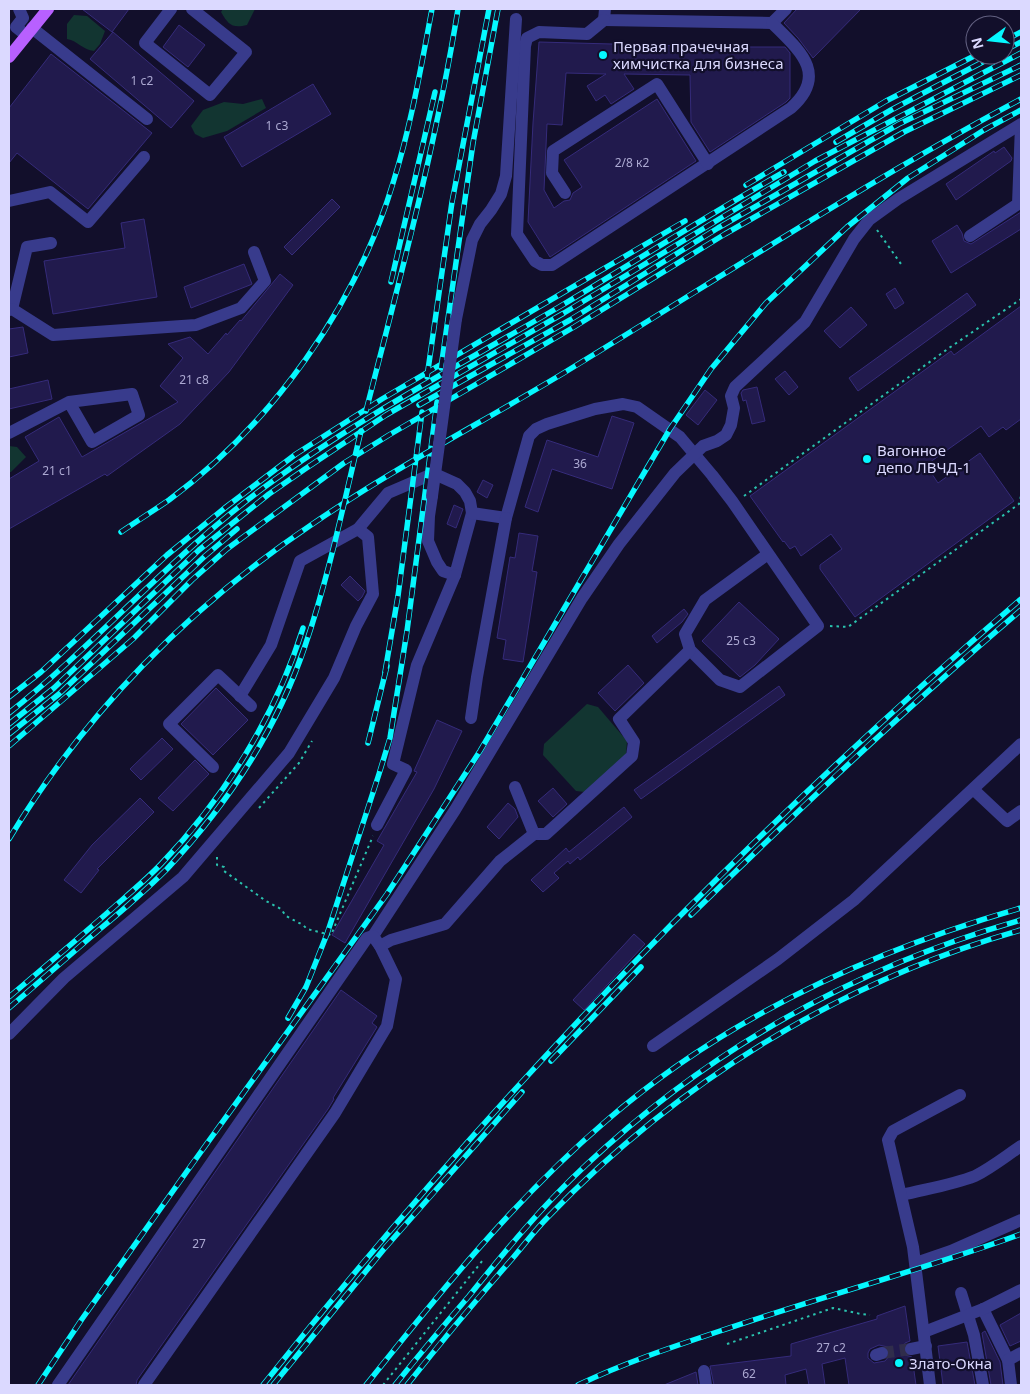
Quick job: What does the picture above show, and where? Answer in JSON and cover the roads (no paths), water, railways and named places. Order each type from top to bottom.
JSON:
[{"type":"main road","points":[[9,57],[48,9]]},
{"type":"street","points":[[19,9],[23,18],[16,27],[29,31],[147,119]]},
{"type":"street","points":[[171,9],[144,43],[210,95],[246,52],[192,9]]},
{"type":"street","points":[[206,20],[214,9]]},
{"type":"street","points":[[772,24],[786,9]]},
{"type":"street","points":[[605,14],[772,24],[800,50],[806,62],[809,74],[807,88],[799,101],[708,164],[552,265],[542,265],[535,261],[517,234],[525,46],[527,38],[539,32],[587,34],[605,14]]},
{"type":"street","points":[[455,575],[443,571],[436,562],[428,541],[432,496],[456,319],[472,240],[480,224],[492,210],[501,194],[506,176],[516,19]]},
{"type":"street","points":[[565,193],[552,173],[553,151],[657,84],[708,164]]},
{"type":"street","points":[[376,941],[582,598],[619,544],[675,473],[703,446],[717,441],[726,434],[732,425],[734,408],[731,396],[735,386],[805,322],[854,239],[869,220],[898,199],[1021,125]]},
{"type":"street","points":[[970,236],[1018,204],[1021,125]]},
{"type":"street","points":[[9,201],[50,192],[88,222],[144,157]]},
{"type":"street","points":[[51,243],[27,247],[10,310],[53,336],[196,325],[241,308],[265,281],[254,252]]},
{"type":"street","points":[[9,433],[69,402],[132,394],[139,414],[92,442],[69,402]]},
{"type":"street","points":[[471,718],[506,518],[529,436],[536,429],[595,409],[623,404],[637,407],[680,437],[734,503],[818,626],[740,687],[720,680],[690,650],[685,634],[705,600],[768,554]]},
{"type":"street","points":[[240,696],[271,645],[300,561],[358,529],[388,493],[430,475],[437,475],[457,484],[470,501],[472,513],[455,575],[416,665],[393,764],[406,770],[377,825]]},
{"type":"street","points":[[472,513],[506,518]]},
{"type":"street","points":[[9,1034],[64,978],[183,877],[290,753],[334,678],[372,594],[368,538],[358,529]]},
{"type":"street","points":[[58,1385],[367,938],[376,941],[390,940],[445,924],[500,862],[534,834],[546,834],[632,756],[634,742],[619,719],[690,650]]},
{"type":"street","points":[[213,767],[169,724],[218,675],[251,706]]},
{"type":"street","points":[[652,1046],[778,959],[854,900],[974,790],[1021,744]]},
{"type":"street","points":[[515,787],[534,834]]},
{"type":"street","points":[[974,790],[1007,821],[1021,811]]},
{"type":"street","points":[[144,1385],[336,1113],[387,1026],[396,979],[376,941]]},
{"type":"street","points":[[930,1385],[916,1263],[888,1140],[893,1131],[960,1095]]},
{"type":"street","points":[[902,1195],[977,1175],[1021,1146]]},
{"type":"street","points":[[916,1263],[950,1251],[1021,1220]]},
{"type":"street","points":[[924,1332],[983,1309],[1021,1290]]},
{"type":"street","points":[[961,1294],[978,1350],[983,1385]]},
{"type":"street","points":[[983,1309],[1008,1360],[1011,1385]]},
{"type":"street","points":[[911,1349],[926,1346]]},
{"type":"street","points":[[1008,1360],[1021,1353]]},
{"type":"street","points":[[704,1371],[706,1385]]},
{"type":"tunnel","points":[[882,1353],[911,1349]]},
{"type":"railway","points":[[121,532],[169,500],[207,470],[242,436],[275,399],[306,359],[333,317],[357,274],[377,229],[393,183],[420,75],[432,9]]},
{"type":"railway","points":[[366,411],[428,161],[458,9]]},
{"type":"railway","points":[[427,377],[452,202],[489,9]]},
{"type":"railway","points":[[441,368],[473,143],[498,9]]},
{"type":"railway","points":[[1015,35],[1021,32]]},
{"type":"railway","points":[[1015,45],[1021,42]]},
{"type":"railway","points":[[9,724],[54,688],[199,550],[269,494],[386,415],[564,313],[815,161],[1021,53]]},
{"type":"railway","points":[[746,185],[886,101],[965,61]]},
{"type":"railway","points":[[836,142],[891,110],[977,65]]},
{"type":"railway","points":[[419,405],[570,320],[718,228],[899,124],[1021,65]]},
{"type":"railway","points":[[9,746],[133,639],[192,580],[227,549],[344,463],[574,327],[725,234],[904,132],[1021,75]]},
{"type":"railway","points":[[391,282],[435,92]]},
{"type":"railway","points":[[9,839],[71,748],[106,706],[182,627],[266,557],[372,485],[562,374],[847,198],[1021,99]]},
{"type":"railway","points":[[38,1385],[82,1319],[190,1167],[387,894],[480,751],[670,429],[711,369],[766,303],[847,227],[908,178],[984,130],[1021,110]]},
{"type":"railway","points":[[9,713],[74,657],[199,540],[232,512],[301,461],[373,415],[559,307],[784,172]]},
{"type":"railway","points":[[9,697],[41,672],[167,555],[296,454],[382,399],[685,221]]},
{"type":"railway","points":[[288,1018],[306,987],[327,934],[390,738],[407,631],[437,402]]},
{"type":"railway","points":[[385,672],[398,596],[422,412]]},
{"type":"railway","points":[[9,1008],[167,869],[210,819],[248,765],[280,707],[314,620],[329,566],[361,431]]},
{"type":"railway","points":[[9,734],[59,694],[205,556],[237,529]]},
{"type":"railway","points":[[263,1385],[349,1279],[438,1175],[623,974],[719,877],[818,782],[918,689],[1021,599]]},
{"type":"railway","points":[[691,915],[853,760],[1021,610]]},
{"type":"railway","points":[[9,997],[149,876],[185,838],[207,811],[227,783],[263,723],[292,660],[303,628]]},
{"type":"railway","points":[[368,743],[387,666]]},
{"type":"railway","points":[[366,1385],[450,1281],[510,1214],[573,1151],[606,1121],[652,1084],[700,1050],[802,992],[855,967],[910,945],[965,925],[1021,908]]},
{"type":"railway","points":[[395,1385],[511,1245],[555,1196],[586,1165],[634,1123],[684,1084],[736,1048],[789,1016],[844,987],[960,939],[1021,920]]},
{"type":"railway","points":[[407,1385],[548,1217],[598,1168],[651,1122],[707,1080],[766,1042],[827,1008],[889,977],[954,951],[1021,930]]},
{"type":"railway","points":[[551,1061],[641,967]]},
{"type":"railway","points":[[273,1385],[384,1249],[522,1092]]},
{"type":"railway","points":[[578,1385],[630,1362],[684,1343],[946,1260],[1021,1234]]},
{"type":"place","name":"Первая прачечная химчистка для бизнеса","points":[[603,55]]},
{"type":"place","name":"Вагонное депо ЛВЧД-1","points":[[867,459]]},
{"type":"place","name":"Злато-Окна","points":[[899,1363]]}]
